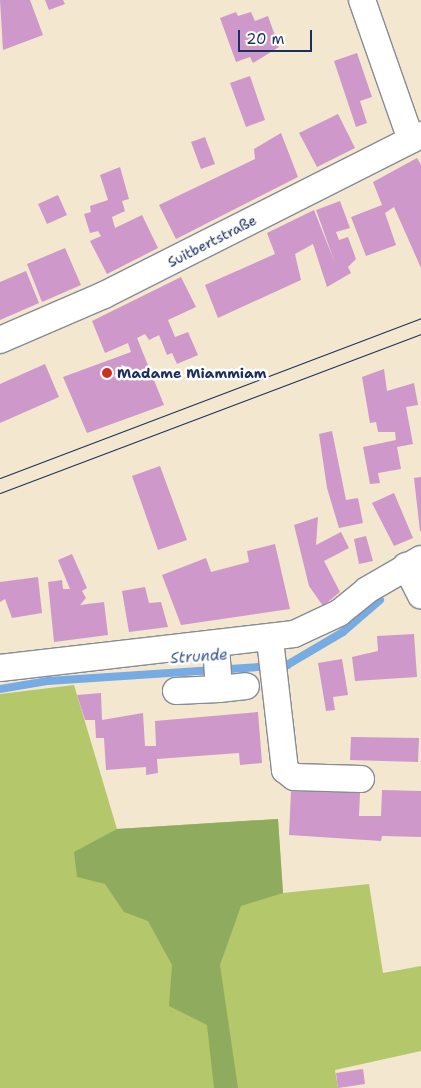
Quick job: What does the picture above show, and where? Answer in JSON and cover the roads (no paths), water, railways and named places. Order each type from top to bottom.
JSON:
[{"type":"street","points":[[362,0],[416,138]]},
{"type":"street","name":"Suitbertstraße","points":[[0,340],[104,295],[416,138]]},
{"type":"street","points":[[0,668],[217,669],[273,658],[318,625],[416,564],[421,595]]},
{"type":"street","points":[[273,658],[285,770],[294,777],[361,779]]},
{"type":"street","points":[[217,669],[246,686]]},
{"type":"street","points":[[176,692],[217,669]]},
{"type":"waterway","name":"Strunde","points":[[0,689],[48,681],[287,665],[343,632],[380,600]]},
{"type":"tram line","points":[[0,478],[421,318]]},
{"type":"tram line","points":[[0,493],[421,334]]},
{"type":"place","name":"Madame Miammiam","points":[[107,373]]}]
